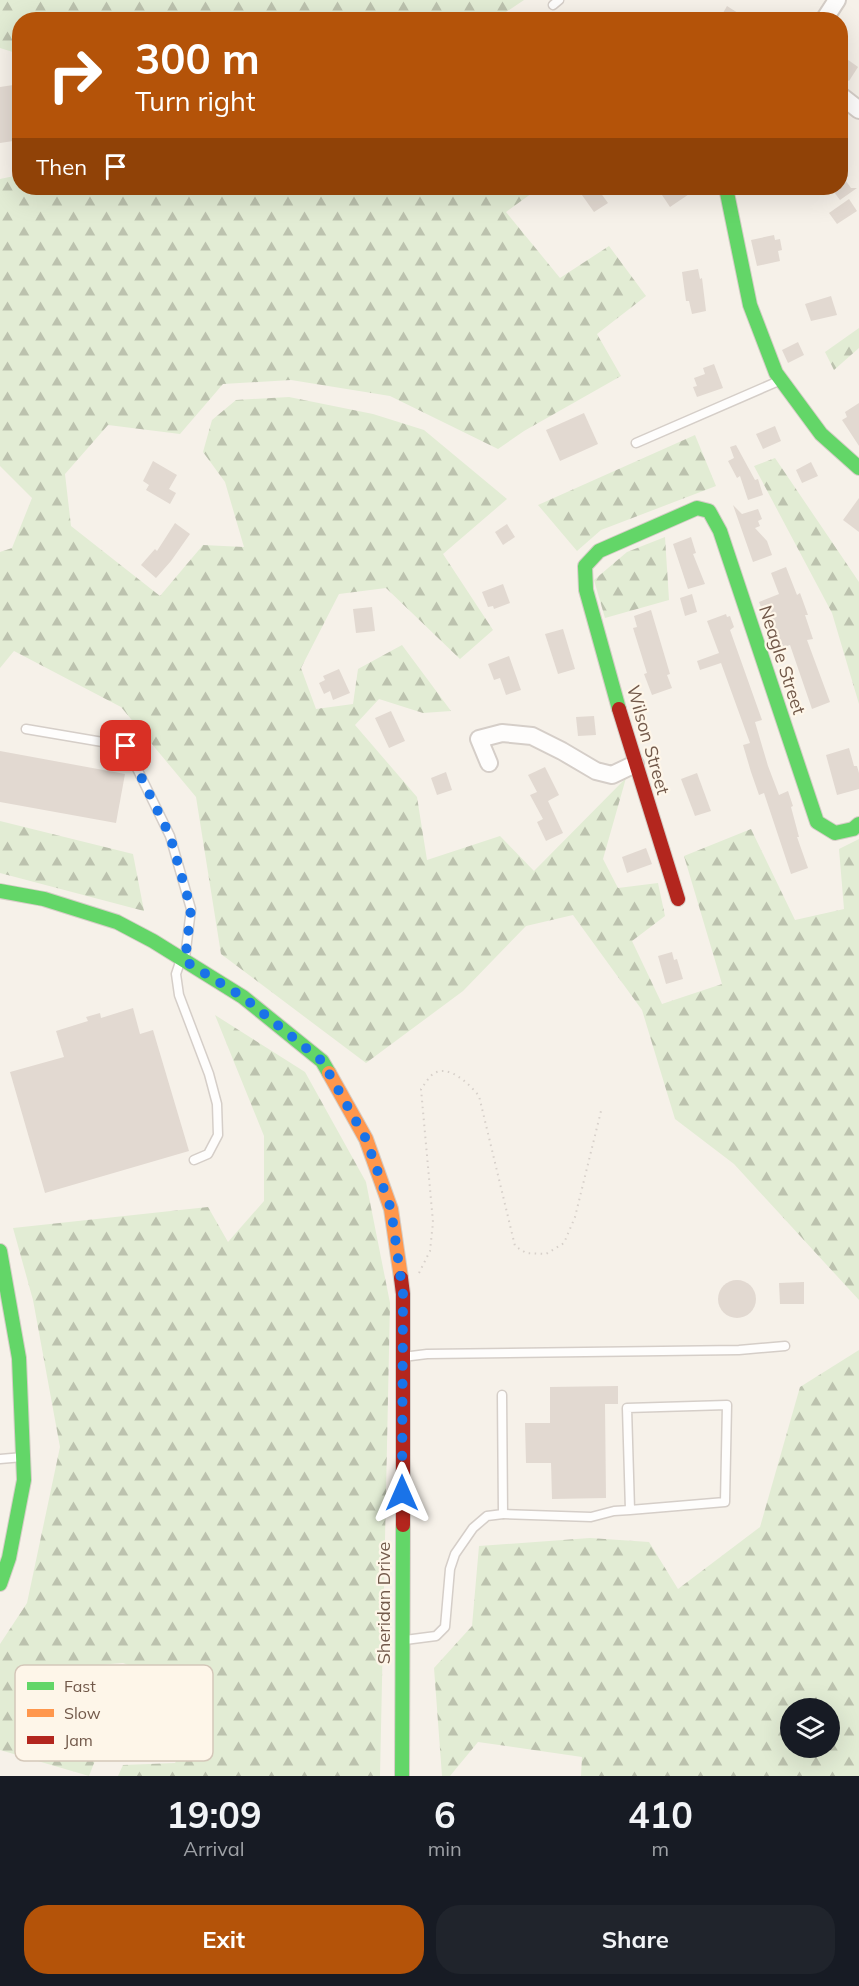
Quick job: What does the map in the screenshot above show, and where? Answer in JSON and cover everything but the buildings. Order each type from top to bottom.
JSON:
[{"type":"street","points":[[727,195],[750,305],[776,373],[821,434],[859,468]]},
{"type":"street","name":"Neagle Street","points":[[586,590],[585,566],[599,551],[697,508],[709,512],[720,531],[816,822],[835,833],[853,829],[859,824]]},
{"type":"street","name":"Wilson Street","points":[[586,590],[635,764],[678,899]]},
{"type":"street","points":[[489,763],[479,739],[502,733],[532,736],[596,771],[612,775],[635,764]]},
{"type":"street","name":"Sheridan Drive","points":[[0,891],[44,898],[108,919],[153,941],[243,997],[322,1061],[366,1139],[391,1209],[403,1294],[402,1776]]},
{"type":"street","points":[[0,1251],[19,1358],[24,1480],[9,1558],[0,1584]]},
{"type":"lane","points":[[636,443],[781,380]]},
{"type":"lane","points":[[26,729],[126,746],[170,836],[191,909],[183,960],[176,974],[179,995],[218,1104],[218,1135],[208,1154],[194,1160]]},
{"type":"lane","points":[[403,1357],[427,1354],[739,1350],[785,1346]]},
{"type":"lane","points":[[502,1395],[503,1514]]},
{"type":"lane","points":[[402,1640],[436,1636],[445,1627],[450,1569],[455,1554],[473,1528],[487,1516],[503,1514],[591,1517],[614,1511],[630,1510],[725,1502],[727,1405],[627,1408],[630,1510]]},
{"type":"lane","points":[[0,1459],[23,1457]]},
{"type":"path","points":[[403,1294],[422,1268],[430,1251],[433,1222],[421,1089],[433,1073],[445,1071],[466,1081],[479,1096],[515,1246],[526,1254],[546,1254],[564,1243],[575,1217],[601,1111]]},
{"type":"green space","points":[[0,0],[524,0],[506,12],[12,12],[12,52],[0,48]]},
{"type":"green space","points":[[12,176],[12,195],[529,195],[506,212],[560,278],[609,246],[646,296],[597,334],[621,376],[524,431],[498,449],[390,396],[291,380],[223,384],[180,434],[108,425],[65,474],[71,526],[160,596],[203,545],[244,547],[225,482],[203,452],[212,420],[236,400],[289,397],[373,414],[424,430],[507,499],[443,554],[493,630],[460,659],[386,588],[339,594],[301,668],[316,709],[353,704],[358,669],[402,645],[451,711],[423,713],[379,699],[355,725],[417,797],[427,860],[500,836],[534,871],[626,778],[603,859],[618,888],[658,883],[665,916],[632,941],[662,1004],[722,984],[684,856],[751,829],[795,920],[844,909],[839,849],[859,839],[859,1300],[734,1164],[675,1119],[642,1010],[573,915],[526,926],[463,991],[366,1063],[221,954],[196,797],[121,707],[14,651],[0,668],[0,552],[12,548],[32,498],[0,466],[0,179]]},
{"type":"green space","points":[[859,328],[859,348],[834,370],[825,352]]},
{"type":"green space","points":[[695,435],[716,486],[601,530],[577,551],[538,505]]},
{"type":"green space","points":[[775,458],[859,582],[859,704],[832,613],[754,466]]},
{"type":"green space","points":[[665,537],[669,600],[605,618],[594,580],[627,552]]},
{"type":"green space","points":[[0,821],[133,854],[144,911],[0,873]]},
{"type":"green space","points":[[215,1015],[305,1072],[366,1182],[390,1303],[380,1776],[118,1776],[123,1765],[213,1761],[213,1665],[128,1665],[123,1663],[15,1665],[15,1754],[0,1750],[0,1644],[27,1603],[60,1447],[33,1300],[13,1228],[208,1207],[228,1242],[264,1201],[264,1136]]},
{"type":"green space","points":[[859,1350],[859,1776],[581,1776],[582,1757],[478,1742],[450,1776],[442,1776],[434,1668],[472,1626],[479,1546],[590,1538],[649,1542],[678,1589],[760,1527],[800,1387]]},
{"type":"green space","points":[[38,1761],[95,1761],[89,1776]]},
{"type":"traffic: fast","points":[[727,195],[750,305],[776,373],[821,434],[859,468]]},
{"type":"traffic: fast","points":[[619,709],[586,590],[585,566],[599,551],[697,508],[709,511],[720,531],[817,822],[835,833],[853,829],[859,824]]},
{"type":"traffic: fast","points":[[0,891],[44,899],[117,922],[153,941],[243,997],[322,1061],[329,1073]]},
{"type":"traffic: fast","points":[[0,1251],[19,1358],[24,1480],[9,1558],[0,1584]]},
{"type":"traffic: fast","points":[[402,1776],[403,1525]]},
{"type":"traffic: slow","points":[[329,1073],[366,1139],[391,1209],[401,1278]]},
{"type":"traffic: jam","points":[[619,709],[678,899]]},
{"type":"traffic: jam","points":[[401,1278],[403,1294],[403,1525]]},
{"type":"route","points":[[126,746],[170,836],[191,909],[185,961],[243,997],[322,1061],[366,1139],[391,1209],[403,1294],[402,1493]]}]
